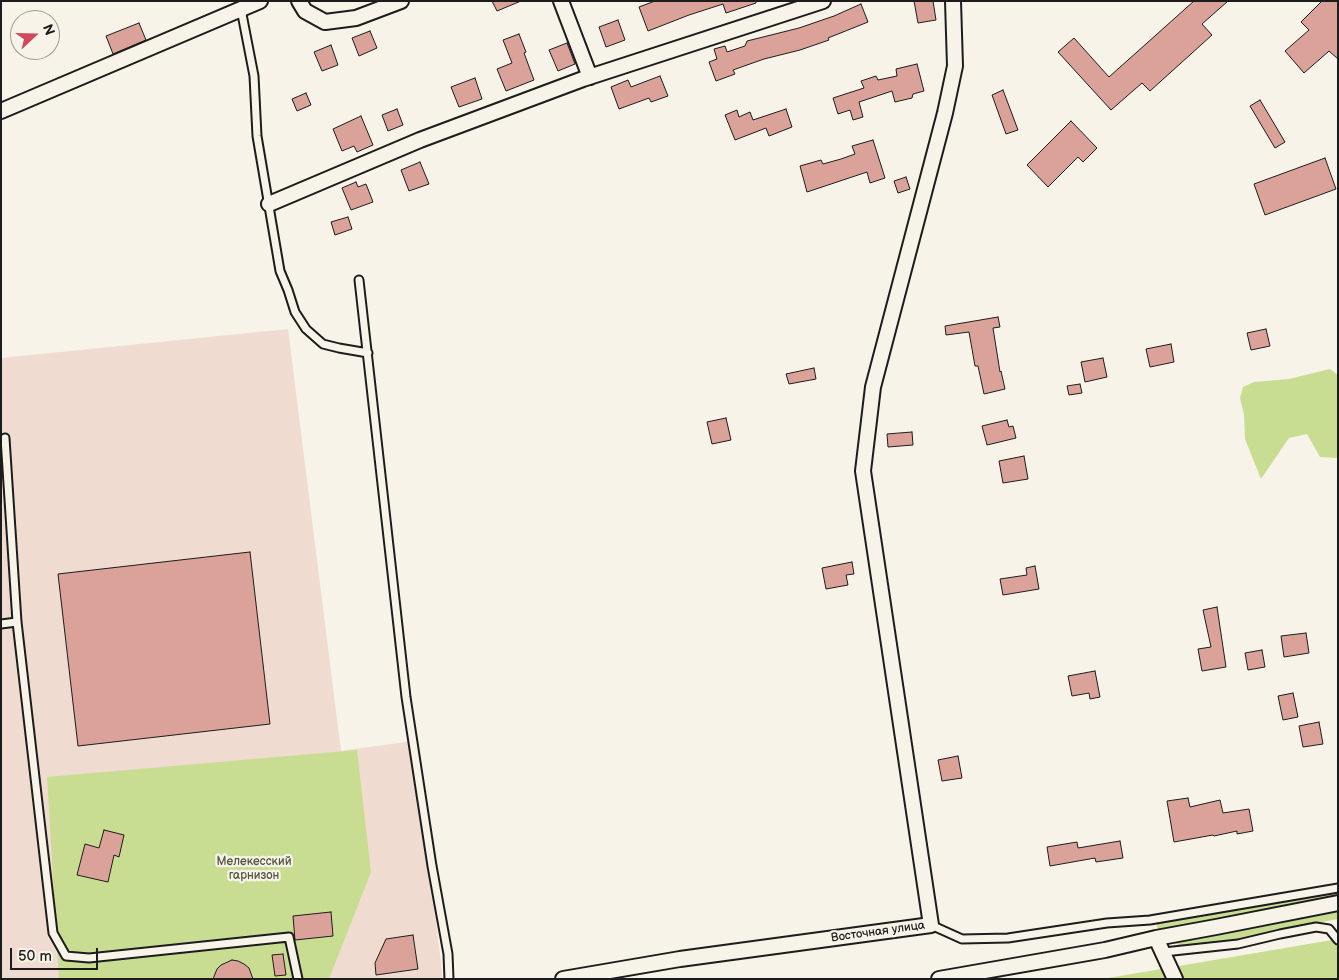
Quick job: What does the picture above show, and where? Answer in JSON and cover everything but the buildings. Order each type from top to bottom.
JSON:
[{"type":"street","points":[[1,112],[260,1]]},
{"type":"street","points":[[299,1],[305,11],[325,22],[356,18],[401,1]]},
{"type":"street","points":[[561,1],[590,77]]},
{"type":"street","points":[[269,204],[420,140],[590,77],[823,1]]},
{"type":"street","points":[[931,925],[863,471],[873,387],[945,113],[955,66],[952,1]]},
{"type":"street","points":[[939,979],[1105,950],[1156,938],[1338,903]]},
{"type":"street","name":"Восточная улица","points":[[564,979],[680,959],[931,925]]},
{"type":"street","points":[[1156,938],[1175,979]]},
{"type":"lane","points":[[241,9],[254,76],[257,136],[280,271],[295,312],[306,329],[323,344],[368,353]]},
{"type":"lane","points":[[360,280],[406,697],[432,866],[448,954],[449,979]]},
{"type":"lane","points":[[5,438],[17,622],[53,932],[66,956],[89,958],[289,938],[298,979]]},
{"type":"lane","points":[[1,624],[17,622]]},
{"type":"lane","name":"Восточная улица","points":[[931,925],[962,939],[1008,938],[1150,920],[1338,888]]},
{"type":"lane","points":[[1164,952],[1238,944],[1316,927],[1328,929],[1338,940]]},
{"type":"shaded area","points":[[288,329],[341,751],[413,741],[443,979],[1,979],[1,358]]},
{"type":"green space","points":[[1330,369],[1338,375],[1338,458],[1320,457],[1307,434],[1289,438],[1261,479],[1245,439],[1244,415],[1240,398],[1243,387],[1254,382],[1289,379]]},
{"type":"green space","name":"Мелекесский гарнизон","points":[[357,750],[371,872],[329,979],[59,979],[47,777]]},
{"type":"green space","points":[[1338,891],[1338,900],[1159,933],[1156,922]]},
{"type":"green space","points":[[1338,909],[1338,919],[1229,941],[1180,946],[1175,943],[1177,938],[1258,926]]},
{"type":"green space","points":[[1338,939],[1338,979],[1102,979]]}]
